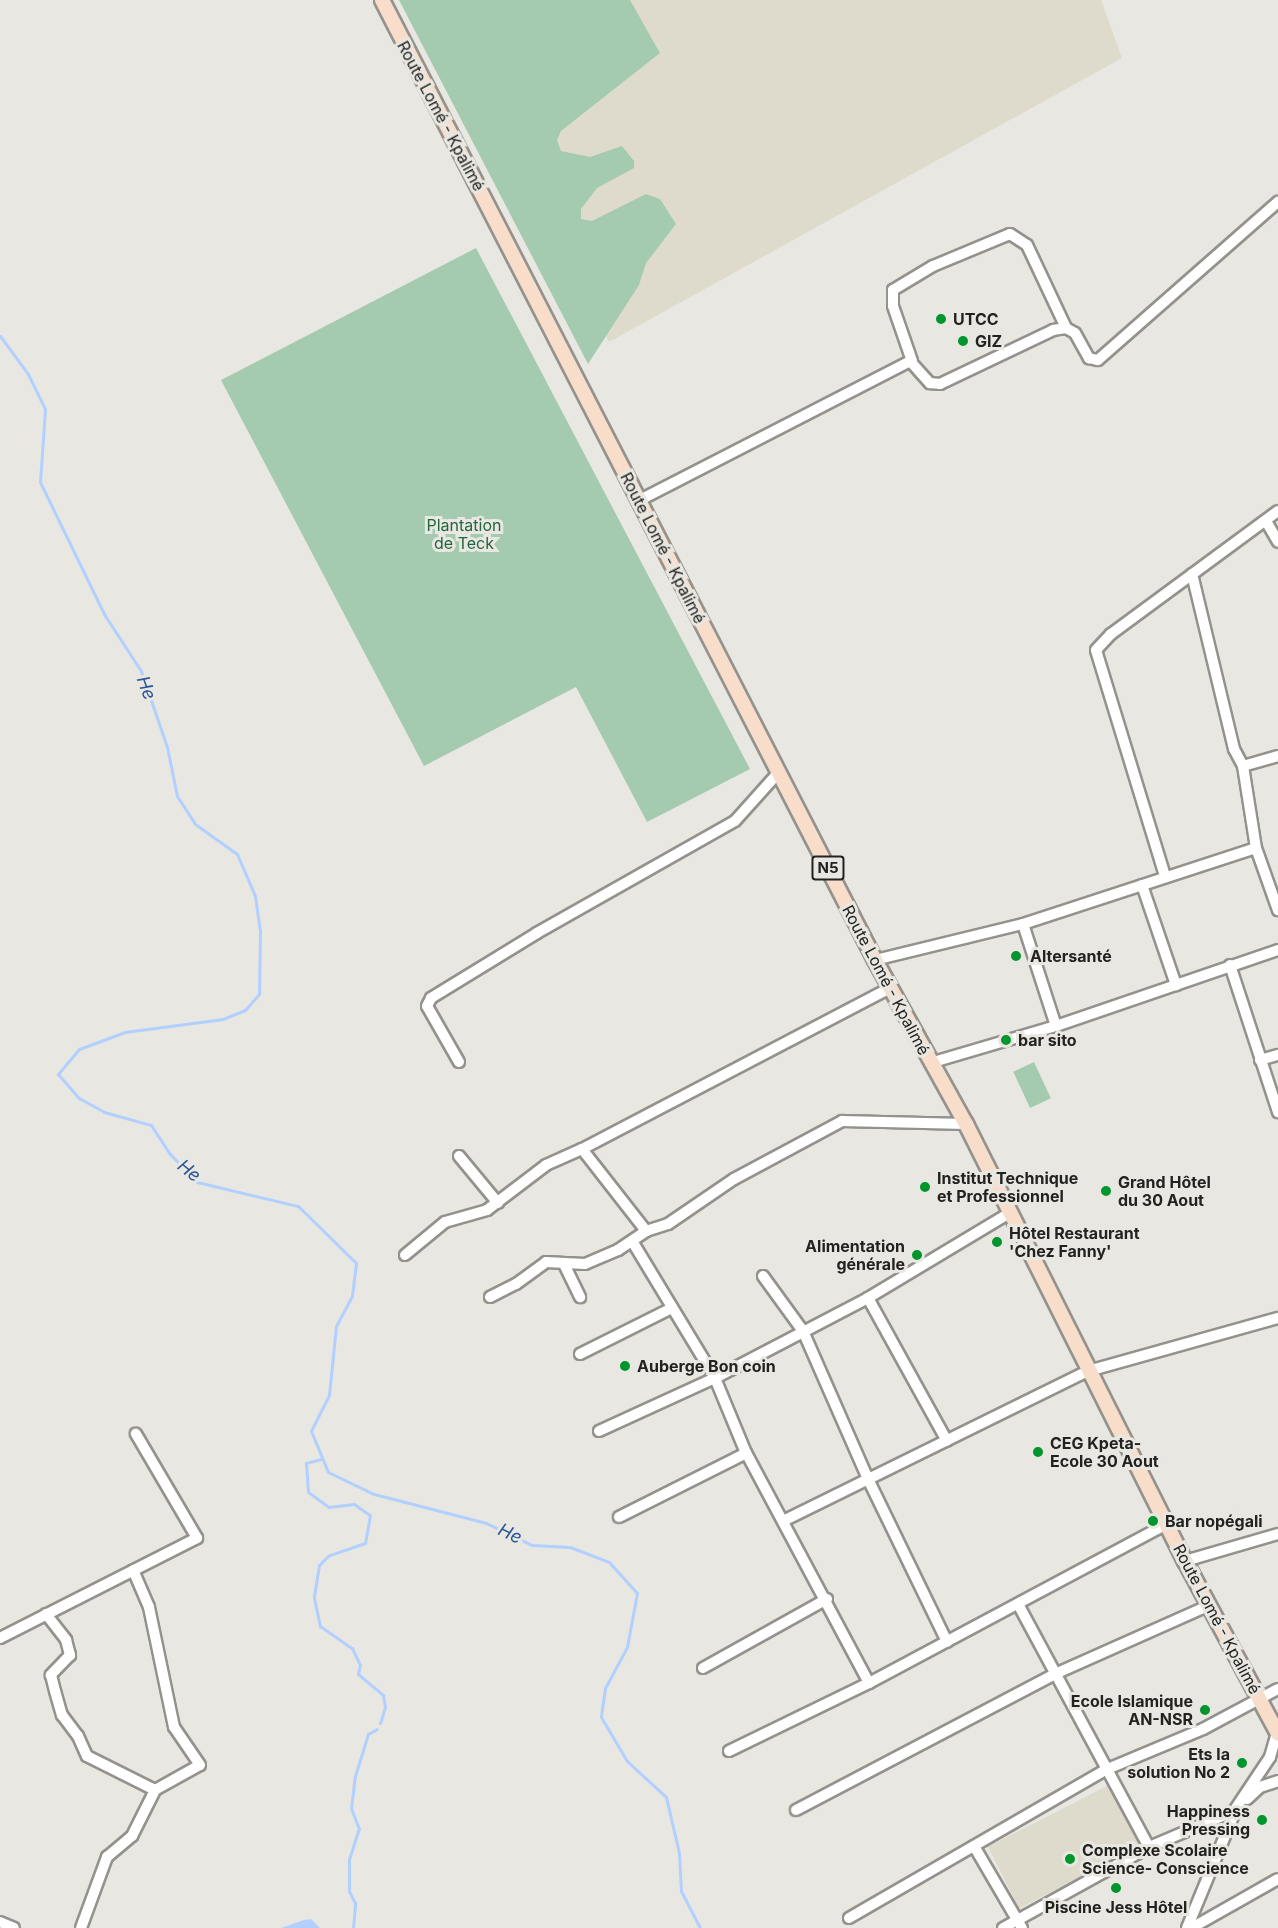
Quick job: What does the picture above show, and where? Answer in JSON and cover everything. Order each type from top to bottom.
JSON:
[{"type":"main road","name":"Route Lomé - Kpalimé","points":[[382,0],[875,960],[930,1063],[966,1124],[1008,1214],[1208,1606],[1278,1733]]},
{"type":"street","points":[[1066,328],[1053,330],[940,384],[924,378],[912,361],[893,306],[893,290],[933,266],[1010,234],[1027,245],[1066,328],[1075,333],[1089,357],[1098,360],[1278,202]]},
{"type":"street","points":[[638,501],[912,361]]},
{"type":"street","points":[[1165,876],[1097,664],[1096,650],[1106,638],[1278,511]]},
{"type":"street","points":[[1266,521],[1278,542]]},
{"type":"street","points":[[1192,574],[1234,749],[1243,766],[1256,848],[1278,910]]},
{"type":"street","points":[[1243,766],[1278,756]]},
{"type":"street","points":[[459,1062],[427,1006],[431,998],[537,933],[735,821],[779,772]]},
{"type":"street","points":[[875,960],[1023,924],[1256,848]]},
{"type":"street","points":[[1142,885],[1176,985]]},
{"type":"street","points":[[1023,924],[1056,1026]]},
{"type":"street","points":[[930,1063],[1056,1026],[1278,950]]},
{"type":"street","points":[[1230,965],[1278,1112]]},
{"type":"street","points":[[405,1255],[446,1221],[479,1214],[498,1203],[546,1165],[582,1149],[890,988]]},
{"type":"street","points":[[1260,1060],[1278,1055]]},
{"type":"street","points":[[490,1297],[516,1284],[540,1265],[585,1264],[632,1241],[646,1231],[668,1224],[734,1179],[842,1121],[966,1124]]},
{"type":"street","points":[[582,1149],[646,1231]]},
{"type":"street","points":[[459,1156],[498,1203]]},
{"type":"street","points":[[599,1431],[715,1378],[868,1298],[1008,1214]]},
{"type":"street","points":[[632,1241],[715,1378],[747,1453],[785,1520],[869,1683]]},
{"type":"street","points":[[564,1264],[580,1297]]},
{"type":"street","points":[[763,1276],[803,1331],[868,1479],[947,1642]]},
{"type":"street","points":[[868,1298],[947,1440]]},
{"type":"street","points":[[580,1354],[672,1308]]},
{"type":"street","points":[[785,1520],[1088,1371],[1278,1318]]},
{"type":"street","points":[[0,1638],[197,1538],[136,1434]]},
{"type":"street","points":[[619,1517],[747,1453]]},
{"type":"street","points":[[729,1751],[869,1683],[1167,1524]]},
{"type":"street","points":[[1185,1561],[1278,1534]]},
{"type":"street","points":[[81,1928],[107,1857],[132,1836],[155,1790],[200,1765],[174,1727],[148,1607],[133,1570]]},
{"type":"street","points":[[703,1668],[826,1599]]},
{"type":"street","points":[[1018,1604],[1077,1710],[1105,1770],[1149,1847]]},
{"type":"street","points":[[796,1810],[1055,1674],[1208,1606]]},
{"type":"street","points":[[46,1614],[66,1640],[70,1655],[51,1675],[55,1691],[62,1715],[78,1736],[87,1756],[155,1790]]},
{"type":"street","points":[[849,1918],[1105,1770],[1203,1729],[1278,1689]]},
{"type":"street","points":[[1192,1925],[1234,1810],[1270,1756],[1278,1733]]},
{"type":"street","points":[[1003,1928],[1020,1924],[1149,1847],[1234,1810],[1260,1787],[1278,1781]]},
{"type":"street","points":[[974,1846],[1020,1924]]},
{"type":"street","points":[[1192,1925],[1278,1879]]},
{"type":"street","points":[[0,1922],[14,1928]]},
{"type":"shaded area","points":[[424,0],[1101,0],[1122,58],[609,342]]},
{"type":"shaded area","points":[[1109,1785],[1140,1846],[1019,1908],[988,1847]]},
{"type":"green space","points":[[399,0],[630,0],[660,53],[561,131],[557,140],[561,151],[590,157],[622,146],[634,161],[634,168],[597,188],[581,209],[581,219],[592,221],[646,194],[660,199],[676,224],[646,263],[639,285],[588,364]]},
{"type":"green space","name":"Plantation de Teck","points":[[476,248],[750,769],[647,822],[576,687],[424,766],[221,380]]},
{"type":"green space","points":[[1034,1062],[1051,1098],[1030,1108],[1013,1072]]},
{"type":"water","points":[[311,1919],[320,1928],[281,1928],[304,1920]]},
{"type":"waterway","name":"He","points":[[0,336],[28,374],[45,409],[40,482],[104,614],[141,671],[167,747],[177,796],[195,824],[237,854],[255,896],[260,932],[259,994],[245,1010],[223,1019],[125,1032],[79,1049],[58,1074],[79,1098],[104,1112],[151,1125],[169,1153],[197,1182],[298,1206],[356,1263],[352,1296],[336,1326],[329,1395],[311,1431],[328,1472],[374,1494],[486,1523],[532,1545],[570,1547],[609,1562],[637,1593],[627,1647],[605,1688],[601,1717],[627,1761],[666,1797],[679,1853],[681,1891],[700,1928]]},
{"type":"waterway","points":[[321,1459],[306,1463],[308,1492],[329,1507],[354,1504],[370,1515],[365,1543],[328,1556],[319,1565],[314,1598],[320,1626],[352,1648],[360,1665],[358,1674],[383,1695],[385,1707],[380,1723]]},
{"type":"waterway","points":[[353,1928],[355,1903],[349,1891],[349,1859],[359,1829],[351,1808],[355,1776],[368,1734],[377,1729]]},
{"type":"place","name":"UTCC","points":[[941,319]]},
{"type":"place","name":"GIZ","points":[[963,341]]},
{"type":"place","name":"Altersanté","points":[[1016,956]]},
{"type":"place","name":"bar sito","points":[[1006,1040]]},
{"type":"place","name":"Institut Technique et Professionnel","points":[[925,1187]]},
{"type":"place","name":"Grand Hôtel du 30 Aout","points":[[1106,1191]]},
{"type":"place","name":"Hôtel Restaurant 'Chez Fanny'","points":[[997,1242]]},
{"type":"place","name":"Alimentation générale","points":[[917,1255]]},
{"type":"place","name":"Auberge Bon coin","points":[[625,1366]]},
{"type":"place","name":"CEG Kpeta- Ecole 30 Aout","points":[[1038,1452]]},
{"type":"place","name":"Bar nopégali","points":[[1153,1521]]},
{"type":"place","name":"Ecole Islamique AN-NSR","points":[[1205,1710]]},
{"type":"place","name":"Ets la solution No 2","points":[[1242,1763]]},
{"type":"place","name":"Happiness Pressing","points":[[1262,1820]]},
{"type":"place","name":"Complexe Scolaire Science- Conscience","points":[[1070,1859]]},
{"type":"place","name":"Piscine Jess Hôtel","points":[[1116,1888]]}]
